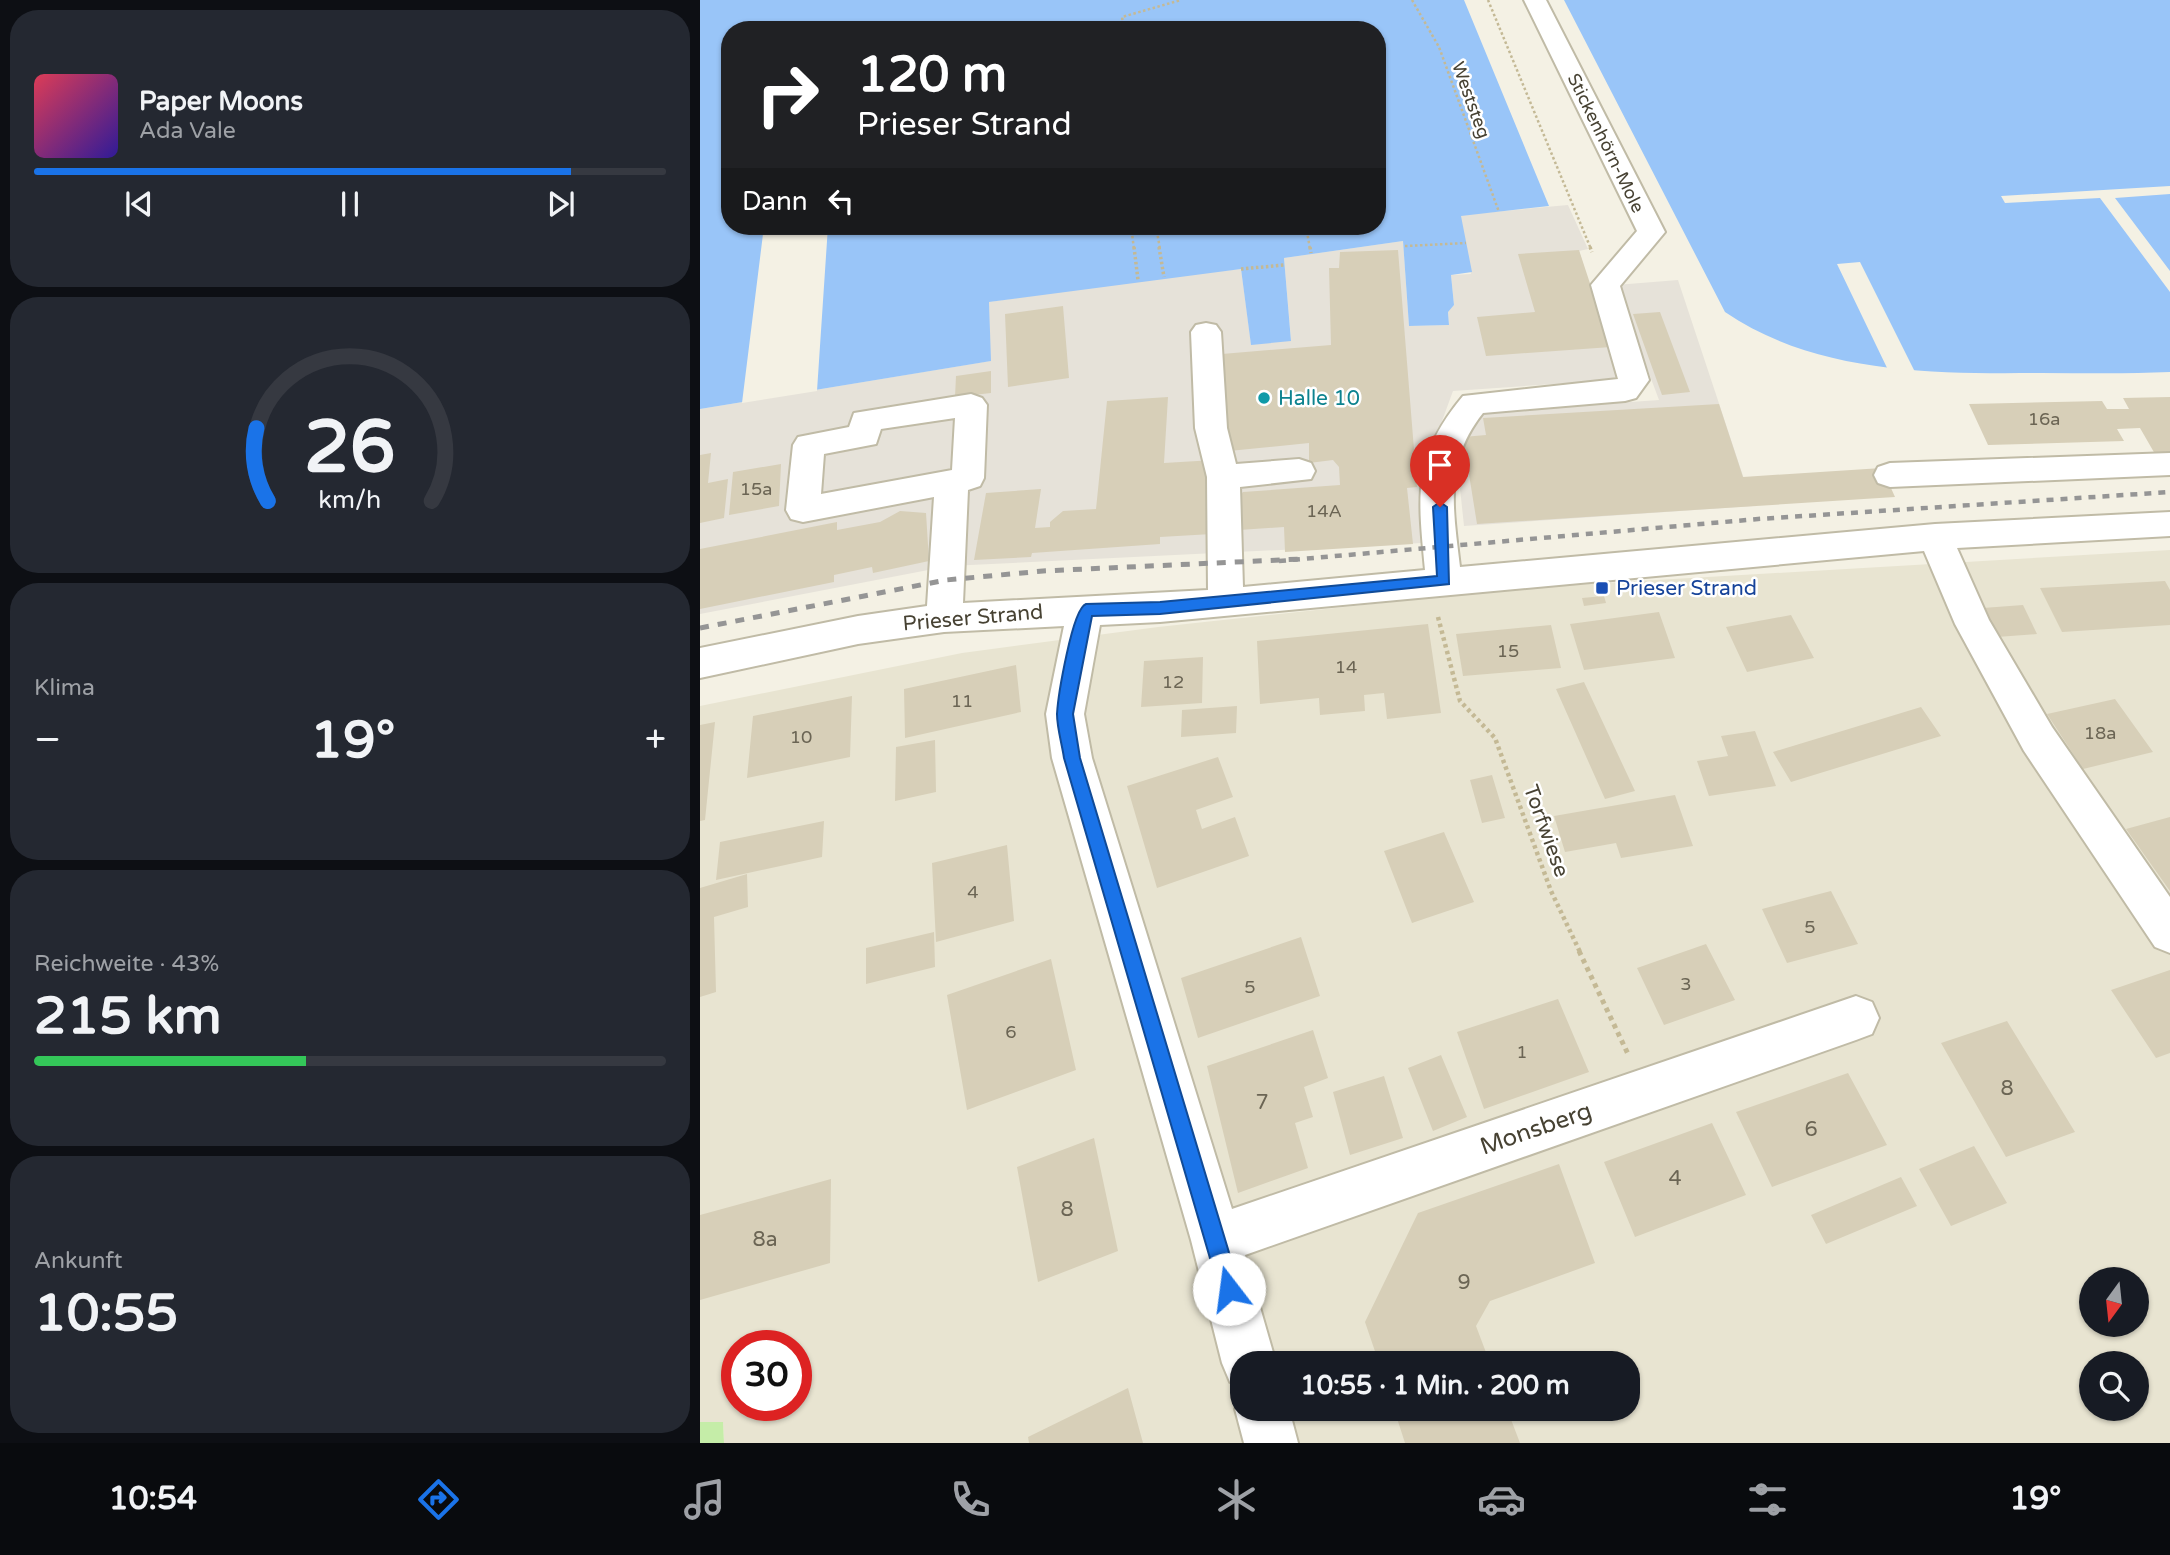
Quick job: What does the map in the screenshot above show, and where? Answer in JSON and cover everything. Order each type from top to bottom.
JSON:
[{"type":"street","name":"Stickenhörn-Mole","points":[[1535,0],[1651,232],[1605,285]]},
{"type":"street","points":[[1437,581],[1440,549],[1440,464],[1448,435],[1474,403],[1625,391],[1634,380],[1605,285]]},
{"type":"street","points":[[1206,332],[1211,428],[1223,477],[1226,601]]},
{"type":"street","points":[[971,405],[968,478],[951,482],[803,510],[809,445],[865,436],[865,422],[971,405]]},
{"type":"street","points":[[1890,475],[2170,464]]},
{"type":"street","points":[[1223,477],[1299,471]]},
{"type":"street","points":[[944,618],[951,482]]},
{"type":"street","name":"Prieser Strand","points":[[700,663],[858,630],[944,618],[1226,601],[1935,537],[2164,534]]},
{"type":"street","points":[[1935,537],[1973,624],[2038,739],[2170,933]]},
{"type":"street","points":[[1086,610],[1074,656],[1065,714],[1072,758],[1216,1240],[1246,1351]]},
{"type":"street","name":"Monsberg","points":[[1216,1240],[1856,1018]]},
{"type":"street","points":[[1265,1421],[1271,1443]]},
{"type":"path","points":[[1123,21],[1122,17],[1181,0]]},
{"type":"path","name":"Weststeg","points":[[1412,0],[1439,47],[1499,212]]},
{"type":"path","points":[[1488,0],[1605,285]]},
{"type":"path","points":[[1132,235],[1138,280]]},
{"type":"path","points":[[1157,235],[1164,277]]},
{"type":"path","points":[[1308,235],[1311,253]]},
{"type":"path","points":[[1405,246],[1466,243]]},
{"type":"path","points":[[1241,269],[1284,265]]},
{"type":"path","name":"Torfwiese","points":[[1437,581],[1460,701],[1495,738],[1551,891],[1646,1091]]},
{"type":"shaded area","points":[[1568,205],[1588,249],[1579,251],[1618,376],[1612,380],[1453,391],[1435,440],[1422,543],[949,566],[700,614],[700,409],[990,361],[989,302],[1152,278],[1241,269],[1251,344],[1291,340],[1284,258],[1403,241],[1409,326],[1449,325],[1448,311],[1454,305],[1451,275],[1471,274],[1460,215]]},
{"type":"shaded area","points":[[1678,280],[1753,506],[1464,526],[1455,441],[1473,420],[1488,412],[1659,400],[1616,285]]},
{"type":"shaded area","points":[[2170,550],[2170,1443],[724,1443],[723,1422],[700,1422],[700,706],[962,653],[1158,627],[1521,588]]},
{"type":"green space","points":[[700,1422],[723,1422],[724,1443],[700,1443]]},
{"type":"water","points":[[700,0],[1464,0],[1549,206],[1461,216],[1472,272],[1451,275],[1454,305],[1448,312],[1449,325],[1409,326],[1403,241],[1284,258],[1291,341],[1251,345],[1241,269],[989,302],[991,361],[700,409]]},
{"type":"water","points":[[1564,0],[2170,0],[2170,372],[1959,373],[1877,366],[1798,348],[1760,332],[1725,312]]},
{"type":"pier","points":[[2170,186],[2170,194],[2115,198],[2170,271],[2170,292],[2100,198],[2005,203],[2001,196]]},
{"type":"pier","points":[[763,235],[827,235],[817,391],[742,403]]},
{"type":"pier","points":[[1860,262],[1917,376],[1889,372],[1837,264]]},
{"type":"building","points":[[1398,250],[1417,487],[1407,488],[1413,544],[1285,552],[1284,527],[1239,530],[1240,495],[1243,492],[1340,485],[1339,467],[1333,460],[1309,463],[1309,443],[1229,451],[1222,354],[1331,345],[1329,268],[1339,268],[1340,252]]},
{"type":"building","points":[[1579,250],[1611,347],[1486,356],[1477,317],[1535,312],[1518,254]]},
{"type":"building","points":[[1063,306],[1069,378],[1008,387],[1005,314]]},
{"type":"building","points":[[1660,312],[1690,392],[1662,395],[1633,314]]},
{"type":"building","points":[[991,371],[991,393],[955,397],[956,376]]},
{"type":"building","points":[[1168,397],[1164,463],[1214,460],[1212,534],[1160,537],[1160,544],[974,560],[986,493],[1041,489],[1035,528],[1050,527],[1050,522],[1063,511],[1096,509],[1107,401]]},
{"type":"building","points":[[2170,397],[2170,453],[2155,454],[2140,428],[2117,429],[2124,441],[1988,445],[1969,404],[2102,401],[2107,409],[2129,409],[2123,398]]},
{"type":"building","points":[[1719,404],[1743,477],[1882,468],[1895,497],[1477,524],[1463,437],[1486,435],[1483,418]]},
{"type":"building","points":[[711,453],[708,483],[728,479],[724,518],[700,523],[700,455]]},
{"type":"building","points":[[781,464],[779,506],[729,515],[733,472]]},
{"type":"building","points":[[900,511],[926,513],[929,561],[873,573],[872,567],[834,575],[834,582],[700,609],[700,549],[837,522],[837,530],[880,522]]},
{"type":"building","points":[[2165,581],[2170,590],[2170,625],[2062,632],[2040,588]]},
{"type":"building","points":[[1604,596],[1606,603],[1584,606],[1582,598]]},
{"type":"building","points":[[2023,605],[2037,634],[1997,637],[1983,608]]},
{"type":"building","points":[[1659,612],[1675,658],[1584,670],[1570,624]]},
{"type":"building","points":[[1791,615],[1814,658],[1747,672],[1726,627]]},
{"type":"building","points":[[1428,624],[1441,713],[1387,719],[1384,693],[1364,695],[1365,711],[1320,715],[1319,698],[1260,704],[1257,641]]},
{"type":"building","points":[[1551,625],[1561,668],[1463,676],[1456,634]]},
{"type":"building","points":[[1203,657],[1202,703],[1141,707],[1144,661]]},
{"type":"building","points":[[1016,665],[1021,712],[905,738],[904,689]]},
{"type":"building","points":[[1584,682],[1635,791],[1605,799],[1556,689]]},
{"type":"building","points":[[852,696],[850,757],[747,778],[753,716]]},
{"type":"building","points":[[2115,699],[2153,752],[2083,769],[2047,714]]},
{"type":"building","points":[[1237,706],[1236,733],[1181,737],[1182,710]]},
{"type":"building","points":[[1921,707],[1941,736],[1791,782],[1773,752]]},
{"type":"building","points":[[715,722],[705,820],[700,821],[700,725]]},
{"type":"building","points":[[1755,731],[1776,786],[1709,796],[1697,761],[1728,756],[1721,736]]},
{"type":"building","points":[[935,740],[936,792],[895,801],[896,747]]},
{"type":"building","points":[[1218,757],[1233,797],[1196,810],[1202,829],[1235,817],[1249,856],[1157,888],[1127,786]]},
{"type":"building","points":[[1492,775],[1505,818],[1482,823],[1470,780]]},
{"type":"building","points":[[1675,795],[1693,846],[1621,858],[1616,843],[1565,852],[1554,816]]},
{"type":"building","points":[[2170,817],[2170,891],[2126,829]]},
{"type":"building","points":[[824,821],[822,857],[716,880],[720,842]]},
{"type":"building","points":[[1444,832],[1474,902],[1412,923],[1384,851]]},
{"type":"building","points":[[1007,845],[1014,921],[936,942],[932,863]]},
{"type":"building","points":[[747,874],[748,907],[714,917],[716,992],[700,997],[700,888]]},
{"type":"building","points":[[1831,891],[1858,944],[1787,963],[1762,909]]},
{"type":"building","points":[[934,932],[935,967],[866,984],[866,948]]},
{"type":"building","points":[[1301,937],[1320,996],[1198,1038],[1181,978]]},
{"type":"building","points":[[1706,944],[1735,1000],[1664,1025],[1637,968]]},
{"type":"building","points":[[1051,959],[1076,1070],[967,1110],[947,995]]},
{"type":"building","points":[[2170,970],[2170,1053],[2156,1058],[2111,990]]},
{"type":"building","points":[[1558,999],[1589,1072],[1484,1109],[1457,1032]]},
{"type":"building","points":[[2007,1021],[2075,1132],[2006,1157],[1941,1043]]},
{"type":"building","points":[[1313,1030],[1328,1078],[1304,1087],[1313,1117],[1295,1123],[1308,1168],[1238,1193],[1207,1066]]},
{"type":"building","points":[[1441,1055],[1467,1117],[1433,1131],[1408,1068]]},
{"type":"building","points":[[1848,1073],[1887,1145],[1772,1187],[1736,1112]]},
{"type":"building","points":[[1384,1076],[1403,1138],[1350,1155],[1333,1092]]},
{"type":"building","points":[[1712,1123],[1746,1195],[1635,1237],[1604,1162]]},
{"type":"building","points":[[1094,1138],[1118,1251],[1038,1282],[1017,1167]]},
{"type":"building","points":[[1974,1146],[2007,1203],[1951,1226],[1919,1169]]},
{"type":"building","points":[[1559,1164],[1595,1263],[1490,1301],[1476,1326],[1485,1351],[1375,1351],[1365,1322],[1418,1213]]},
{"type":"building","points":[[1901,1177],[1917,1206],[1826,1244],[1811,1215]]},
{"type":"building","points":[[831,1179],[830,1263],[700,1300],[700,1215]]},
{"type":"building","points":[[1128,1388],[1143,1443],[1029,1443],[1028,1437]]},
{"type":"building","points":[[1398,1421],[1512,1421],[1520,1443],[1405,1443]]},
{"type":"railway","points":[[1302,559],[1758,519],[2170,492]]},
{"type":"railway","points":[[700,628],[946,580],[1043,571],[1302,559]]},
{"type":"railway","points":[[1279,561],[1302,559]]},
{"type":"place","name":"Halle 10","points":[[1264,398]]},
{"type":"place","name":"Prieser Strand","points":[[1602,588]]},
{"type":"route","points":[[1229,1289],[1072,758],[1065,714],[1074,656],[1086,610],[1160,608],[1444,580],[1440,549],[1440,507]]}]
